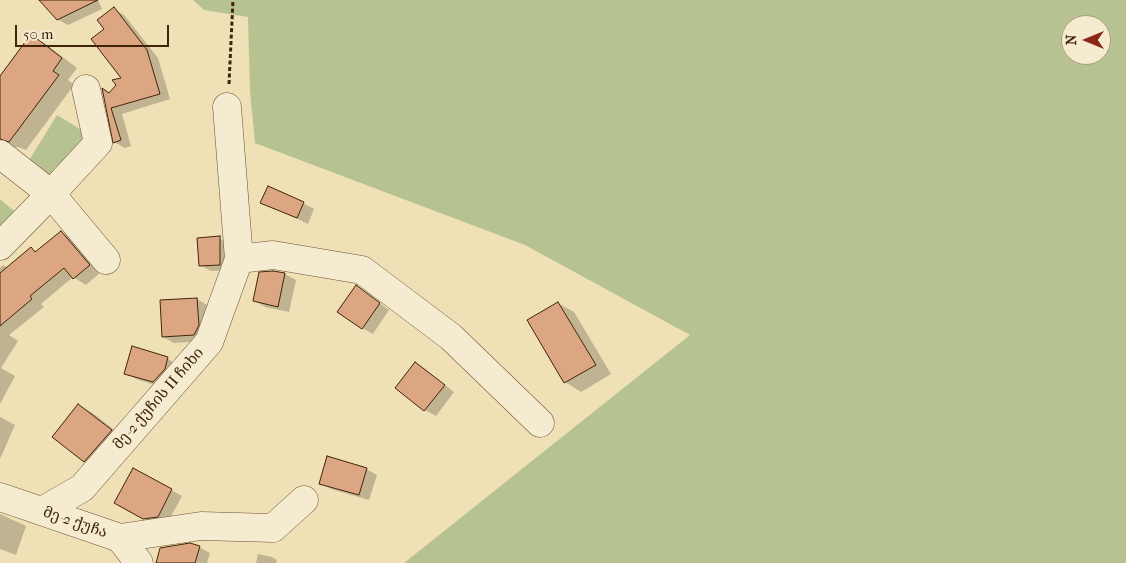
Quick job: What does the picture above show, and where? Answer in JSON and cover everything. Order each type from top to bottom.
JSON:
[{"type":"street","points":[[0,246],[98,142],[86,90]]},
{"type":"street","points":[[227,107],[239,259],[274,255],[362,270],[451,337],[540,423]]},
{"type":"street","points":[[0,154],[51,194],[106,260]]},
{"type":"street","name":"მე-2 ქუჩის II ჩიხი","points":[[42,511],[82,488],[209,342],[239,259]]},
{"type":"street","name":"მე-2 ქუჩა","points":[[0,497],[120,538],[139,563]]},
{"type":"street","points":[[120,538],[201,526],[274,528],[304,500]]},
{"type":"path","points":[[227,107],[233,0]]},
{"type":"green space","points":[[193,0],[1126,0],[1126,563],[404,563],[690,335],[525,245],[255,143],[250,91],[248,17],[204,10]]},
{"type":"green space","points":[[57,115],[88,134],[59,182],[28,162]]},
{"type":"green space","points":[[0,199],[14,211],[0,228]]},
{"type":"building","points":[[39,0],[98,0],[57,20]]},
{"type":"building","points":[[114,7],[147,50],[160,94],[111,108],[121,140],[113,143],[102,88],[109,93],[116,85],[112,80],[121,78],[91,39],[104,29],[97,20]]},
{"type":"building","points":[[31,34],[62,58],[53,71],[59,75],[9,142],[0,139],[0,76]]},
{"type":"building","points":[[268,186],[304,202],[297,218],[260,203]]},
{"type":"building","points":[[61,231],[90,265],[73,279],[64,268],[30,296],[32,299],[0,326],[0,273],[31,247],[35,252]]},
{"type":"building","points":[[220,236],[220,265],[199,266],[197,238]]},
{"type":"building","points":[[273,271],[285,273],[278,307],[253,301],[259,272]]},
{"type":"building","points":[[356,285],[380,303],[362,329],[337,312]]},
{"type":"building","points":[[197,298],[199,325],[194,335],[162,337],[160,300]]},
{"type":"building","points":[[558,302],[596,365],[564,383],[527,320]]},
{"type":"building","points":[[132,346],[168,357],[165,369],[153,382],[124,374]]},
{"type":"building","points":[[415,362],[445,385],[424,411],[395,388]]},
{"type":"building","points":[[78,404],[112,430],[84,462],[52,437]]},
{"type":"building","points":[[327,456],[367,468],[359,495],[319,484]]},
{"type":"building","points":[[133,468],[172,489],[158,517],[143,519],[114,503]]},
{"type":"building","points":[[190,543],[200,546],[195,563],[156,563],[160,548]]}]
